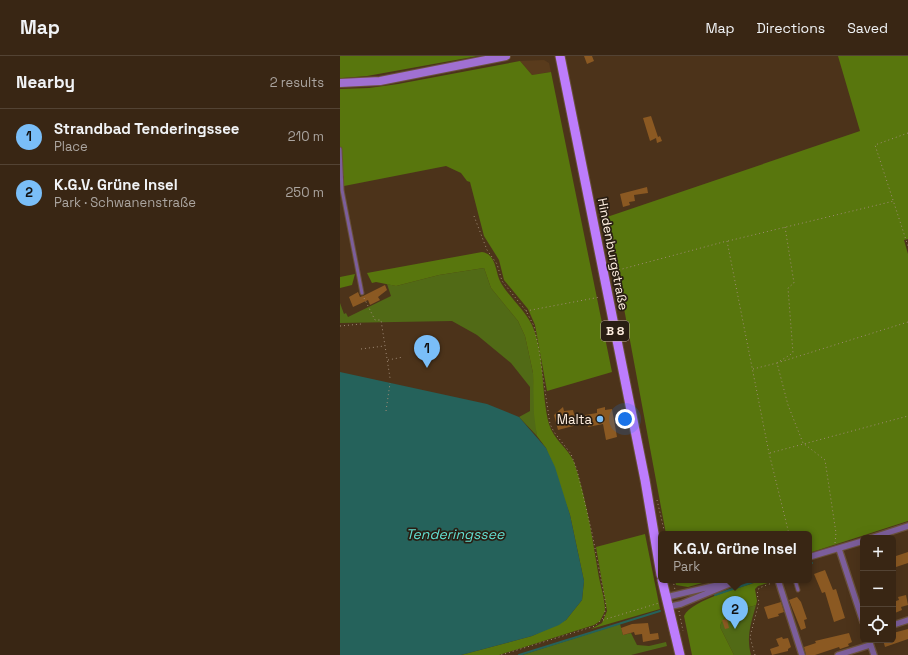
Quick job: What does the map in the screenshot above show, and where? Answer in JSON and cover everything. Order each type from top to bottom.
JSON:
[{"type":"main road","name":"Hindenburgstraße","points":[[560,56],[645,480],[658,536]]},
{"type":"main road","name":"Hindenburgstraße","points":[[645,480],[658,557]]},
{"type":"main road","points":[[663,583],[672,601]]},
{"type":"main road","points":[[668,583],[680,655]]},
{"type":"street","points":[[340,83],[380,81],[506,56]]},
{"type":"street","points":[[880,535],[908,526]]},
{"type":"street","points":[[812,556],[860,542]]},
{"type":"street","points":[[839,549],[860,613]]},
{"type":"street","points":[[672,601],[730,583]]},
{"type":"street","points":[[672,601],[730,583]]},
{"type":"street","points":[[779,583],[802,655]]},
{"type":"street","points":[[896,624],[908,620]]},
{"type":"street","points":[[838,655],[869,643],[874,655]]},
{"type":"lane","points":[[340,149],[342,190],[362,293]]},
{"type":"lane","points":[[796,583],[798,590]]},
{"type":"path","points":[[908,133],[875,145],[908,246]]},
{"type":"path","points":[[604,274],[727,241],[894,201]]},
{"type":"path","points":[[474,216],[487,250],[497,264],[502,281],[526,311],[534,326],[550,424],[554,432],[571,454],[577,470],[592,533],[606,605],[606,611],[602,620]]},
{"type":"path","points":[[777,363],[793,353],[788,288],[794,283],[785,227]]},
{"type":"path","points":[[727,241],[769,453],[788,531]]},
{"type":"path","points":[[362,293],[375,320],[380,320],[390,378]]},
{"type":"path","points":[[526,311],[608,296]]},
{"type":"path","points":[[753,369],[777,363],[908,322]]},
{"type":"path","points":[[340,326],[361,324]]},
{"type":"path","points":[[361,349],[385,346]]},
{"type":"path","points":[[387,361],[403,358]]},
{"type":"path","points":[[777,363],[788,405],[804,443],[825,460],[836,533],[835,544],[839,549]]},
{"type":"path","points":[[386,411],[390,383]]},
{"type":"path","points":[[769,453],[908,416]]},
{"type":"path","points":[[673,583],[672,601],[683,634]]},
{"type":"path","points":[[755,655],[750,637],[759,602],[757,594],[759,588],[771,583]]},
{"type":"path","points":[[502,655],[588,629],[602,620],[672,601]]},
{"type":"shaded area","points":[[544,60],[549,63],[551,72],[532,75],[520,61]]},
{"type":"green space","points":[[340,56],[478,56],[367,76],[340,78]]},
{"type":"green space","points":[[838,56],[908,56],[908,239],[904,240],[908,254],[908,521],[865,535],[860,535],[860,537],[812,552],[812,531],[665,531],[607,217],[860,131]]},
{"type":"green space","points":[[520,61],[532,75],[551,72],[612,372],[547,391],[535,325],[528,309],[504,280],[499,260],[484,236],[470,182],[467,181],[461,173],[446,166],[344,186],[344,176],[340,176],[340,89],[369,88],[398,84]]},
{"type":"green space","points":[[482,252],[487,253],[493,260],[501,283],[529,319],[536,336],[541,361],[549,424],[554,434],[574,462],[578,475],[588,517],[605,611],[600,621],[594,625],[499,655],[461,655],[532,636],[566,620],[582,600],[584,581],[570,515],[546,448],[537,436],[534,414],[533,373],[525,336],[518,321],[491,288],[484,268],[439,275],[396,286],[376,282],[372,283],[367,273]]},
{"type":"green space","points":[[484,268],[491,288],[518,321],[525,336],[533,373],[537,436],[519,417],[530,411],[530,387],[511,363],[477,335],[452,321],[340,323],[340,303],[344,314],[346,313],[348,317],[391,296],[387,284],[396,286],[439,275]]},
{"type":"green space","points":[[355,274],[352,285],[340,288],[340,277]]},
{"type":"green space","points":[[645,534],[660,609],[591,629],[602,623],[607,611],[596,547]]},
{"type":"green space","points":[[676,583],[702,583],[688,587],[676,585]]},
{"type":"green space","points":[[754,583],[768,583],[758,586],[755,589],[757,601],[756,605],[729,614],[722,621],[720,627],[734,655],[692,655],[684,616],[697,604]]},
{"type":"green space","points":[[756,605],[749,636],[751,655],[734,655],[720,627],[722,621],[729,614]]},
{"type":"green space","points":[[620,624],[623,635],[631,633],[637,645],[649,646],[666,642],[667,646],[631,655],[522,655]]},
{"type":"water","name":"Tenderingssee","points":[[340,372],[487,404],[519,417],[546,448],[555,467],[570,515],[584,581],[582,600],[566,620],[559,625],[532,636],[461,655],[340,655]]},
{"type":"building","points":[[584,56],[592,56],[594,61],[587,64]]},
{"type":"building","points":[[651,116],[658,137],[660,136],[662,141],[657,143],[656,138],[650,141],[643,118]]},
{"type":"building","points":[[647,187],[648,193],[634,195],[635,201],[629,202],[630,205],[623,207],[620,194]]},
{"type":"building","points":[[385,285],[387,290],[378,297],[380,300],[370,305],[368,300],[353,307],[349,297],[358,292],[360,297],[363,296]]},
{"type":"building","points":[[563,407],[564,411],[573,410],[577,425],[558,430],[554,415]]},
{"type":"building","name":"Malta","points":[[605,407],[605,410],[612,409],[617,437],[606,440],[603,424],[588,427],[585,415],[597,413],[597,409]]},
{"type":"building","points":[[908,552],[908,563],[896,567],[896,556]]},
{"type":"building","points":[[825,570],[833,590],[836,589],[845,618],[834,622],[825,592],[822,593],[814,574]]},
{"type":"building","points":[[906,595],[908,605],[901,607],[902,610],[896,613],[896,601],[899,600],[898,597]]},
{"type":"building","points":[[797,597],[801,602],[807,619],[804,620],[806,628],[801,630],[789,600]]},
{"type":"building","points":[[781,602],[784,612],[778,614],[779,616],[768,619],[764,607]]},
{"type":"building","points":[[727,619],[729,628],[725,629],[722,620]]},
{"type":"building","points":[[648,623],[650,634],[658,633],[659,639],[643,642],[642,634],[635,635],[634,632],[623,635],[621,628],[632,624]]},
{"type":"building","points":[[908,629],[908,639],[885,647],[884,643],[896,643],[896,632]]},
{"type":"building","points":[[849,633],[852,642],[848,644],[849,646],[840,649],[839,647],[815,655],[806,655],[804,647],[816,643],[815,641]]},
{"type":"building","points":[[782,637],[783,639],[788,638],[791,647],[788,651],[772,655],[770,649],[779,646],[776,639]]},
{"type":"waterway","points":[[715,595],[750,583]]},
{"type":"waterway","points":[[519,655],[660,611]]},
{"type":"place","name":"Strandbad Tenderingssee","points":[[427,368]]},
{"type":"place","name":"Malta","points":[[600,419]]},
{"type":"place","name":"K.G.V. Grüne Insel","points":[[735,629]]}]
